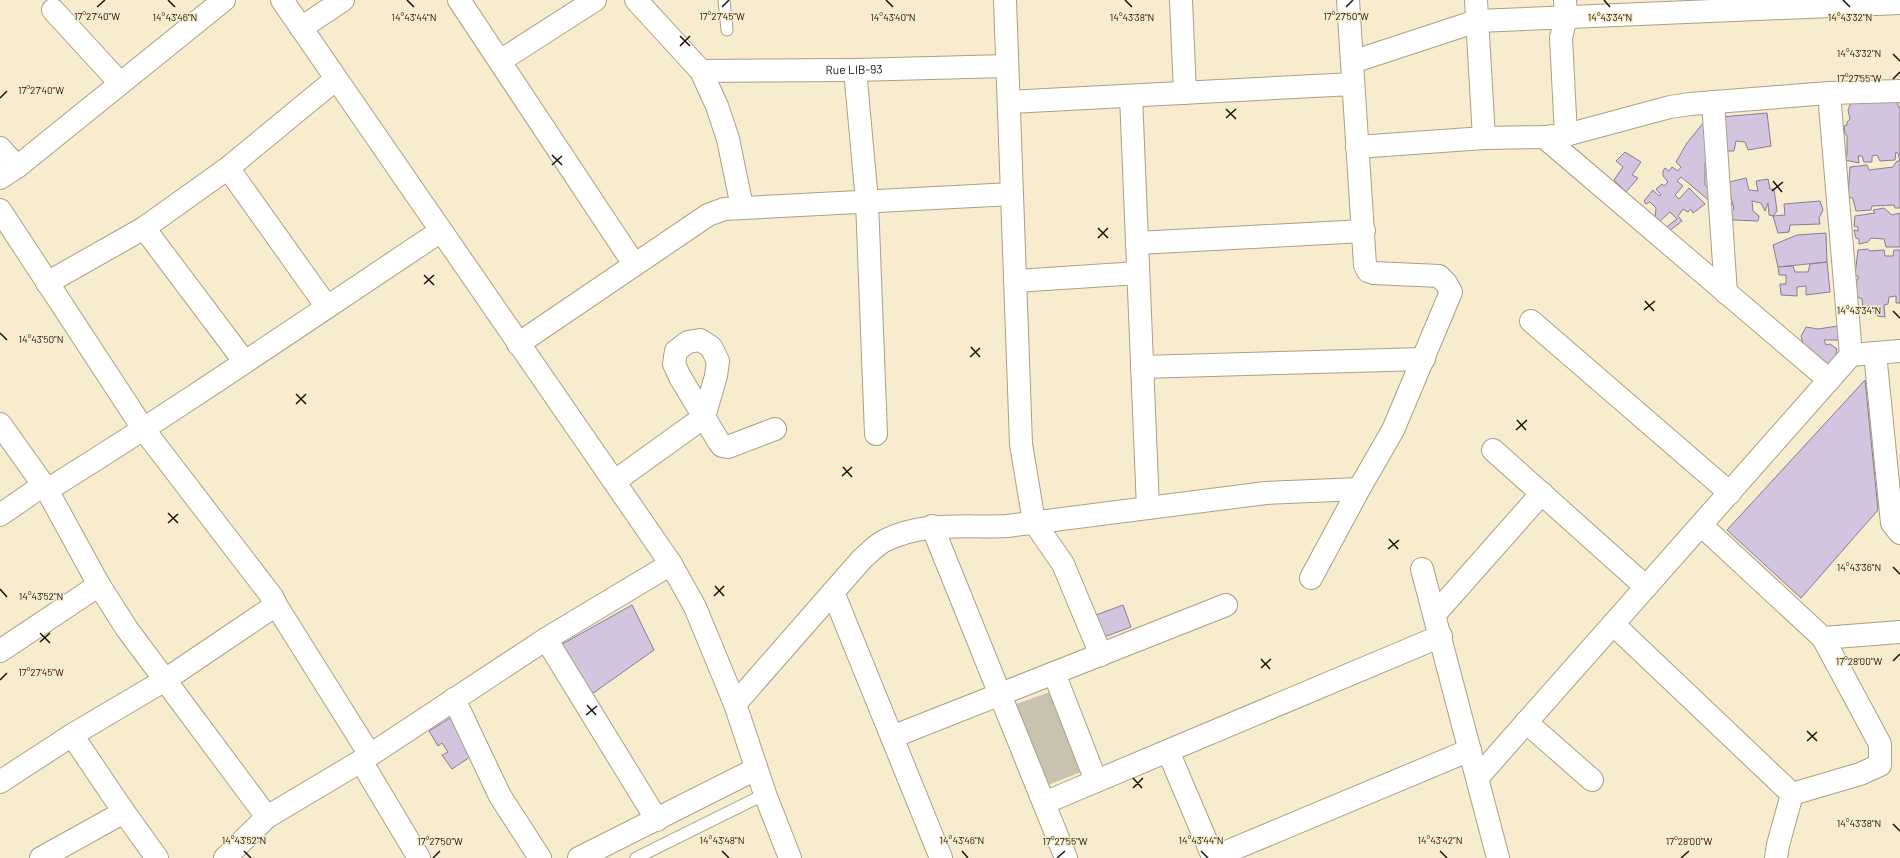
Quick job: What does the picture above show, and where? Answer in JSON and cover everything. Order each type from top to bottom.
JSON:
[{"type":"street","points":[[0,148],[8,172],[224,0]]},
{"type":"street","points":[[282,0],[671,564],[695,607],[735,704],[756,769],[790,858]]},
{"type":"street","points":[[301,28],[343,0]]},
{"type":"street","points":[[459,0],[634,264]]},
{"type":"street","points":[[500,61],[595,0]]},
{"type":"street","points":[[636,0],[701,71],[717,106],[728,139],[742,207]]},
{"type":"street","points":[[1005,0],[1021,444],[1034,522],[1063,564],[1101,655]]},
{"type":"street","points":[[1181,0],[1185,93]]},
{"type":"street","points":[[1311,578],[1393,430],[1451,292],[1446,283],[1439,276],[1374,273],[1368,271],[1365,265],[1348,0]]},
{"type":"street","points":[[1352,62],[1476,10],[1900,3]]},
{"type":"street","points":[[1566,9],[1561,38],[1566,135]]},
{"type":"street","points":[[53,10],[120,83]]},
{"type":"street","points":[[1476,10],[1484,138]]},
{"type":"street","name":"Rue LIB-93","points":[[701,71],[855,70],[1007,66]]},
{"type":"street","points":[[855,70],[867,201],[876,434]]},
{"type":"street","points":[[48,283],[144,228],[228,168],[336,78]]},
{"type":"street","points":[[1009,102],[1353,84]]},
{"type":"street","points":[[1357,147],[1484,138],[1566,135],[1670,108],[1713,102],[1829,93],[1900,91]]},
{"type":"street","points":[[1829,93],[1851,355]]},
{"type":"street","points":[[1131,96],[1148,508]]},
{"type":"street","points":[[1713,102],[1726,293]]},
{"type":"street","points":[[1544,137],[1829,380]]},
{"type":"street","points":[[228,168],[327,307]]},
{"type":"street","points":[[518,344],[708,215],[724,209],[1012,194]]},
{"type":"street","points":[[0,210],[144,430],[272,598],[365,758],[416,857]]},
{"type":"street","points":[[144,228],[244,361]]},
{"type":"street","points":[[0,515],[144,430],[244,361],[441,231]]},
{"type":"street","points":[[1137,243],[1364,231]]},
{"type":"street","points":[[1015,281],[1138,272]]},
{"type":"street","points":[[1531,321],[1730,493]]},
{"type":"street","points":[[1478,777],[1851,355],[1900,351]]},
{"type":"street","points":[[1875,353],[1892,524],[1900,533]]},
{"type":"street","points":[[1142,367],[1424,359]]},
{"type":"street","points":[[615,482],[704,418],[722,446],[728,447],[775,429]]},
{"type":"street","points":[[1,427],[45,488],[99,585],[127,629],[267,817]]},
{"type":"street","points":[[1493,450],[1646,587]]},
{"type":"street","points":[[735,704],[862,559],[882,542],[906,531],[932,526],[975,528],[1007,526],[1266,493],[1359,489]]},
{"type":"street","points":[[1435,614],[1542,493]]},
{"type":"street","points":[[1701,525],[1823,638],[1880,744],[1880,765],[1860,774],[1792,794]]},
{"type":"street","points":[[932,526],[1066,858]]},
{"type":"street","points":[[225,858],[267,817],[365,758],[546,639],[671,564]]},
{"type":"street","points":[[1422,569],[1441,636],[1498,858]]},
{"type":"street","points":[[0,651],[99,585]]},
{"type":"street","points":[[833,592],[941,858]]},
{"type":"street","points":[[0,782],[72,735],[165,680],[276,605]]},
{"type":"street","points":[[892,737],[1226,605]]},
{"type":"street","points":[[1613,624],[1792,794]]},
{"type":"street","points":[[1823,638],[1900,632]]},
{"type":"street","points":[[1044,803],[1441,636]]},
{"type":"street","points":[[546,639],[657,820]]},
{"type":"street","points":[[1054,673],[1096,781]]},
{"type":"street","points":[[454,699],[500,796],[540,858]]},
{"type":"street","points":[[1526,722],[1592,780]]},
{"type":"street","points":[[72,735],[157,858]]},
{"type":"street","points":[[1168,751],[1213,858],[1470,750]]},
{"type":"street","points":[[579,858],[756,769]]},
{"type":"street","points":[[1782,854],[1792,794]]},
{"type":"street","points":[[41,858],[124,812]]},
{"type":"lane","points":[[724,0],[727,30]]},
{"type":"lane","points":[[636,858],[765,794]]},
{"type":"shaded area","points":[[1050,692],[1081,772],[1048,785],[1016,704]]},
{"type":"building","points":[[1898,100],[1898,107],[1900,107],[1900,161],[1898,153],[1896,152],[1895,160],[1880,161],[1877,155],[1872,156],[1872,162],[1864,162],[1862,156],[1858,156],[1859,163],[1845,160],[1847,154],[1847,136],[1845,134],[1844,126],[1847,125],[1847,122],[1850,119],[1848,110],[1851,103]]},
{"type":"building","points":[[1767,113],[1771,146],[1748,150],[1745,142],[1736,141],[1734,151],[1724,151],[1721,117]]},
{"type":"building","points":[[1708,117],[1708,163],[1705,163],[1705,185],[1714,193],[1711,202],[1681,177],[1677,181],[1683,186],[1675,195],[1679,199],[1689,188],[1705,204],[1693,213],[1691,209],[1688,212],[1683,209],[1678,216],[1682,221],[1668,232],[1664,229],[1677,219],[1670,212],[1659,222],[1655,218],[1656,208],[1650,202],[1646,204],[1644,201],[1653,190],[1659,196],[1661,195],[1656,189],[1662,184],[1664,186],[1668,182],[1663,176],[1663,171],[1665,168],[1669,171],[1672,167],[1678,171],[1681,167],[1676,162],[1687,143]]},
{"type":"building","points":[[1625,152],[1641,162],[1632,175],[1638,178],[1626,192],[1614,180],[1623,167],[1616,161]]},
{"type":"building","points":[[1897,161],[1900,161],[1900,208],[1895,208],[1894,205],[1872,206],[1871,210],[1856,211],[1853,199],[1848,196],[1850,167],[1867,165],[1869,170],[1893,167]]},
{"type":"building","points":[[1746,178],[1749,190],[1758,191],[1756,181],[1768,179],[1770,189],[1774,189],[1777,211],[1773,216],[1769,215],[1768,203],[1765,211],[1761,203],[1752,201],[1753,211],[1759,216],[1758,221],[1733,220],[1730,212],[1734,209],[1729,190],[1729,182]]},
{"type":"building","points":[[1820,201],[1823,210],[1819,218],[1820,224],[1790,225],[1789,232],[1778,233],[1773,216],[1785,215],[1784,204]]},
{"type":"building","points":[[1884,208],[1892,215],[1900,213],[1900,247],[1886,247],[1884,239],[1871,238],[1868,242],[1859,244],[1859,239],[1856,238],[1854,230],[1858,231],[1858,227],[1854,226],[1855,216],[1875,213],[1873,210]]},
{"type":"building","points":[[1826,233],[1827,262],[1778,267],[1773,245],[1797,235]]},
{"type":"building","points":[[1868,249],[1870,251],[1884,250],[1885,256],[1893,256],[1894,250],[1900,250],[1900,303],[1896,303],[1896,296],[1889,297],[1888,304],[1884,305],[1885,317],[1877,316],[1877,308],[1874,311],[1863,312],[1862,299],[1855,296],[1855,284],[1859,277],[1855,275],[1858,250]]},
{"type":"building","points":[[1827,262],[1830,292],[1806,295],[1806,286],[1797,287],[1797,296],[1781,295],[1780,284],[1786,284],[1786,275],[1779,275],[1778,267],[1793,266],[1795,272],[1808,272],[1810,264]]},
{"type":"building","points":[[1838,326],[1839,340],[1824,340],[1826,345],[1830,344],[1837,349],[1835,359],[1824,366],[1805,351],[1801,336],[1806,327],[1818,329]]},
{"type":"building","points":[[1865,380],[1878,510],[1801,598],[1727,530]]},
{"type":"building","points":[[632,605],[654,650],[589,696],[557,647]]},
{"type":"building","points":[[1123,605],[1131,627],[1104,637],[1096,615]]},
{"type":"building","points":[[455,715],[479,751],[452,769],[442,755],[448,752],[442,743],[438,746],[429,731]]}]
